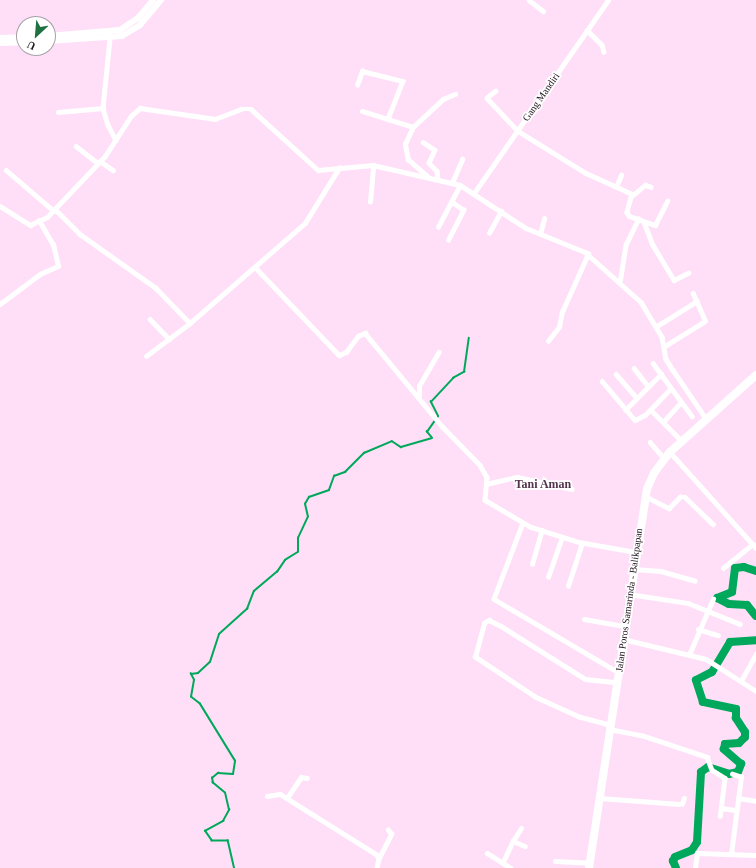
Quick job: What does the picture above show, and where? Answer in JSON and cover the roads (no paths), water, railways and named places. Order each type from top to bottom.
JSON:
[{"type":"highway","name":"Jalan Poros Samarinda - Balikpapan","points":[[590,866],[635,552],[645,496],[654,473],[667,455],[756,375]]},
{"type":"main road","points":[[56,35],[120,30],[138,18],[153,0]]},
{"type":"main road","points":[[56,41],[110,39],[140,25],[161,0]]},
{"type":"main road","points":[[0,38],[16,37]]},
{"type":"main road","points":[[0,43],[16,42]]},
{"type":"street","name":"Gang Mandiri","points":[[474,193],[608,0]]},
{"type":"street","points":[[529,1],[543,11]]},
{"type":"street","points":[[587,30],[602,44],[604,52]]},
{"type":"street","points":[[110,39],[104,108],[108,125],[116,140]]},
{"type":"street","points":[[357,85],[362,71],[403,81],[388,120]]},
{"type":"street","points":[[496,91],[487,98],[518,131],[558,157],[633,195]]},
{"type":"street","points":[[429,178],[405,154],[405,144],[413,127],[445,98],[455,94]]},
{"type":"street","points":[[0,206],[30,225],[39,221],[55,210],[99,162],[116,140],[134,112],[143,107],[215,119],[246,108],[257,111],[313,167],[328,171],[339,168],[373,165],[460,185],[540,234],[588,254],[620,280],[641,302],[657,326],[665,346],[666,359],[672,370],[707,420]]},
{"type":"street","points":[[58,112],[104,108]]},
{"type":"street","points":[[362,111],[413,127]]},
{"type":"street","points":[[423,142],[435,150],[429,162],[438,171],[438,180]]},
{"type":"street","points":[[76,146],[113,170]]},
{"type":"street","points":[[452,183],[462,159]]},
{"type":"street","points":[[370,202],[373,165]]},
{"type":"street","points":[[146,356],[190,323],[255,267],[272,248],[304,222],[339,168]]},
{"type":"street","points":[[6,170],[55,210],[80,234],[156,288],[190,323]]},
{"type":"street","points":[[616,187],[621,176]]},
{"type":"street","points":[[438,228],[460,185]]},
{"type":"street","points":[[651,187],[645,185],[633,195],[627,213],[644,222],[655,225],[667,201]]},
{"type":"street","points":[[448,240],[463,210],[451,202]]},
{"type":"street","points":[[489,233],[501,211]]},
{"type":"street","points":[[540,234],[544,219]]},
{"type":"street","points":[[620,280],[626,244],[638,219]]},
{"type":"street","points":[[0,304],[40,274],[58,266],[53,244],[39,221]]},
{"type":"street","points":[[644,222],[650,240],[674,280],[688,273]]},
{"type":"street","points":[[548,341],[559,327],[562,312],[588,254]]},
{"type":"street","points":[[255,267],[339,355],[365,332],[419,396],[446,431],[473,456],[486,475],[485,500],[502,508],[523,523],[562,537],[582,543],[635,552]]},
{"type":"street","points":[[665,346],[705,321],[692,294]]},
{"type":"street","points":[[657,326],[696,301]]},
{"type":"street","points":[[150,319],[169,339]]},
{"type":"street","points":[[419,396],[419,386],[439,352]]},
{"type":"street","points":[[653,363],[692,416]]},
{"type":"street","points":[[634,368],[648,386]]},
{"type":"street","points":[[616,374],[637,398]]},
{"type":"street","points":[[625,410],[661,374]]},
{"type":"street","points":[[602,381],[625,410],[637,420],[651,410],[670,388]]},
{"type":"street","points":[[664,421],[681,402]]},
{"type":"street","points":[[651,410],[664,421],[682,441]]},
{"type":"street","points":[[650,442],[667,455],[755,546],[723,568]]},
{"type":"street","points":[[486,484],[517,477],[572,489]]},
{"type":"street","points":[[645,496],[669,508],[680,497],[685,497],[713,524]]},
{"type":"street","points":[[523,523],[494,599],[618,672]]},
{"type":"street","points":[[532,564],[542,530]]},
{"type":"street","points":[[548,577],[562,537]]},
{"type":"street","points":[[568,586],[582,543]]},
{"type":"street","points":[[633,568],[661,571],[695,581]]},
{"type":"street","points":[[629,594],[659,597],[708,609],[740,624]]},
{"type":"street","points":[[690,654],[698,629],[713,599]]},
{"type":"street","points":[[584,619],[624,626]]},
{"type":"street","points":[[616,682],[585,679],[501,626],[489,620],[484,623],[475,657],[535,697],[579,717],[609,727],[642,735],[707,757],[710,766],[725,778],[720,816]]},
{"type":"street","points":[[698,629],[718,635]]},
{"type":"street","points":[[623,639],[690,654],[716,663],[756,691]]},
{"type":"street","points":[[741,681],[756,654]]},
{"type":"street","points":[[730,854],[741,776],[732,774]]},
{"type":"street","points":[[286,798],[301,777],[308,778]]},
{"type":"street","points":[[267,796],[277,793],[379,858]]},
{"type":"street","points":[[600,798],[679,804],[682,804],[684,798]]},
{"type":"street","points":[[738,798],[756,802]]},
{"type":"street","points":[[721,808],[736,810]]},
{"type":"street","points":[[503,862],[521,828]]},
{"type":"street","points":[[377,868],[379,858],[389,838],[388,830]]},
{"type":"street","points":[[513,841],[525,846]]},
{"type":"street","points":[[488,853],[511,868]]},
{"type":"street","points":[[694,868],[697,853],[756,855]]},
{"type":"street","points":[[555,861],[590,866]]},
{"type":"waterway","points":[[234,868],[228,841],[212,841],[205,831],[223,821],[229,810],[225,793],[213,783],[212,778],[218,773],[233,774],[235,761],[200,704],[191,697],[194,680],[191,674],[198,673],[210,662],[219,634],[247,609],[254,591],[277,572],[285,560],[298,552],[298,538],[308,517],[305,504],[309,497],[329,490],[334,476],[345,472],[364,453],[392,441],[401,447],[432,438],[427,432],[438,416],[431,402],[453,378],[464,372],[469,338]]},
{"type":"waterway","points":[[756,571],[744,567],[735,568],[732,592],[717,598],[729,604],[747,605],[756,616]]},
{"type":"waterway","points":[[676,868],[673,861],[675,857],[692,850],[697,842],[701,772],[708,767],[729,774],[738,772],[741,764],[724,749],[725,744],[739,743],[745,737],[745,732],[736,718],[736,709],[703,702],[696,680],[712,672],[730,642],[756,640]]},
{"type":"district","name":"Tani Aman","points":[[543,485]]}]
